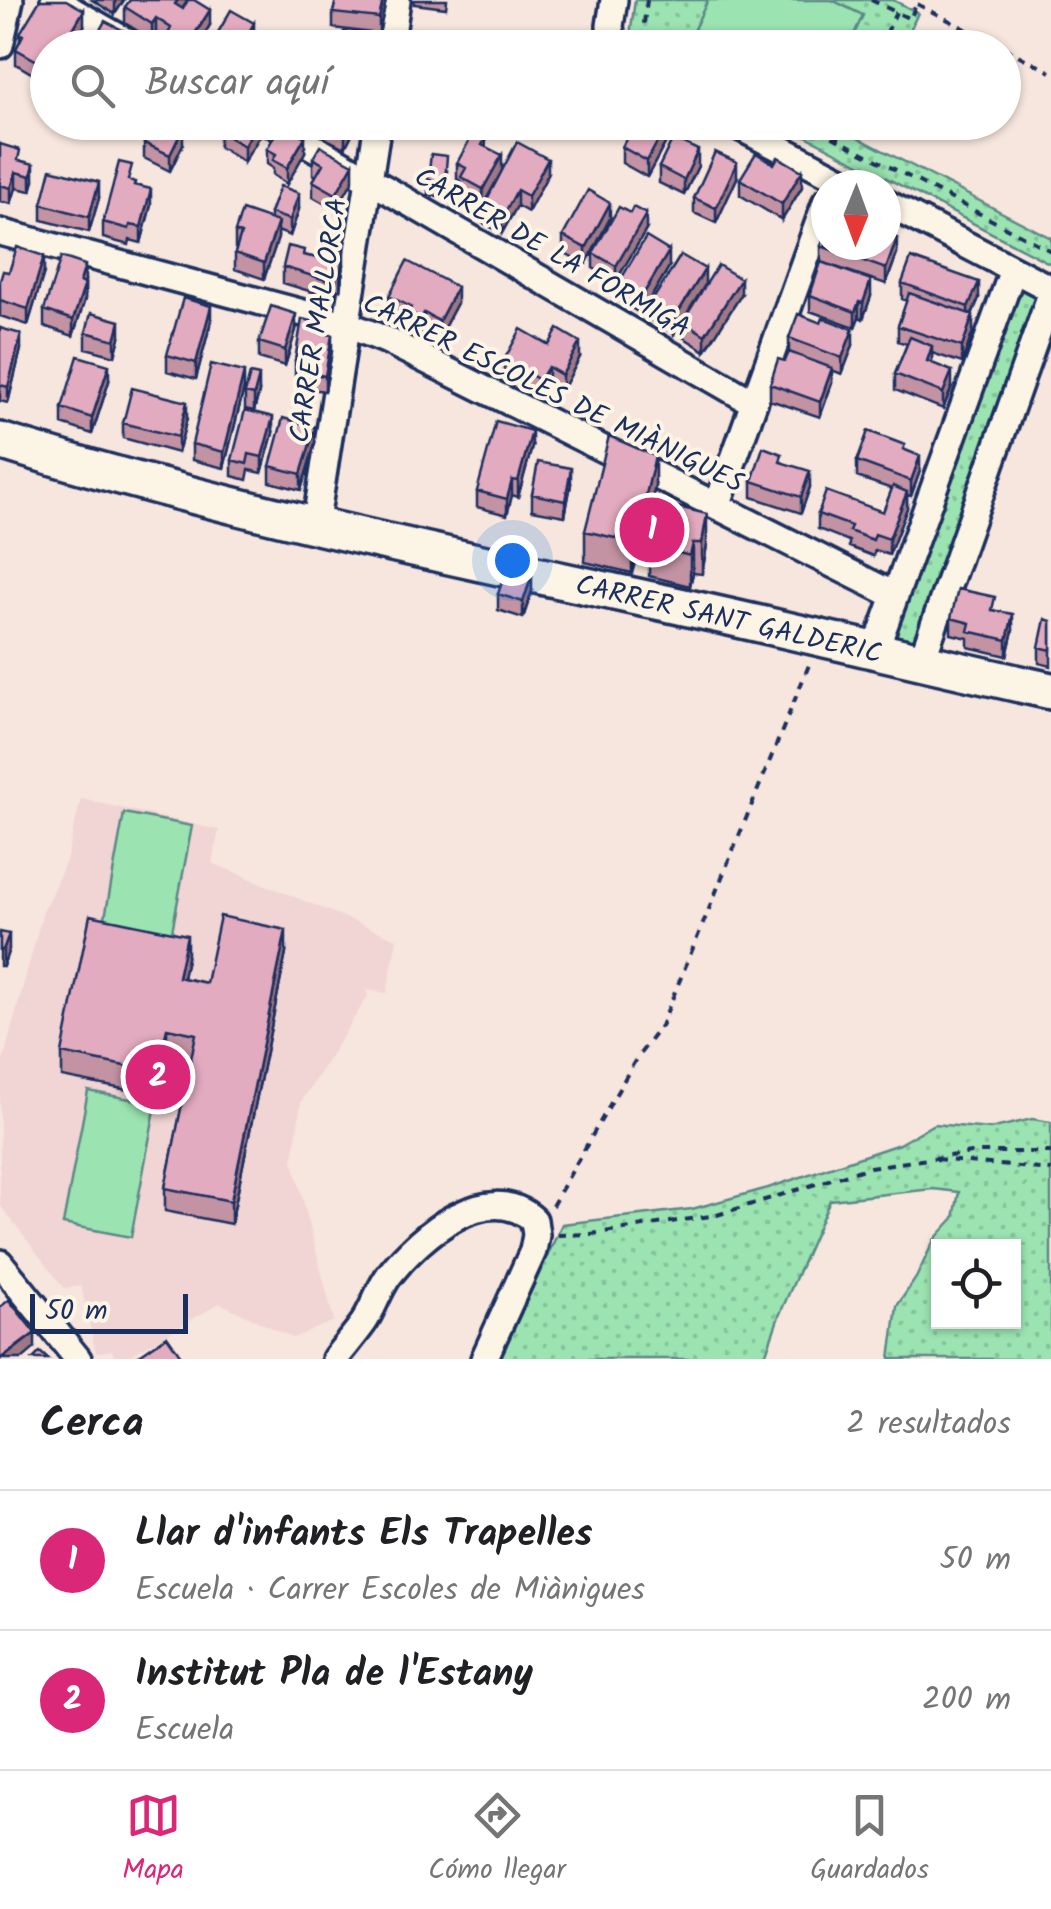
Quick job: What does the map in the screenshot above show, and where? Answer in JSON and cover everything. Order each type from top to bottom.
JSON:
[{"type":"street","points":[[0,45],[10,0]]},
{"type":"street","points":[[54,0],[106,30]]},
{"type":"street","points":[[393,30],[397,0]]},
{"type":"street","points":[[610,30],[614,0]]},
{"type":"street","name":"CARRER DE LA FORMIGA","points":[[301,140],[754,403]]},
{"type":"street","name":"CARRER MALLORCA","points":[[315,527],[375,140]]},
{"type":"street","points":[[763,140],[818,170]]},
{"type":"street","points":[[901,211],[1051,292],[921,662]]},
{"type":"street","name":"CARRER ESCOLES DE MIÀNIGUES","points":[[0,232],[348,325],[386,340],[894,595]]},
{"type":"street","points":[[718,504],[811,244]]},
{"type":"street","points":[[875,650],[1013,270]]},
{"type":"street","name":"CARRER SANT GALDERIC","points":[[0,441],[86,468],[315,527],[819,636],[1051,691]]},
{"type":"street","points":[[335,1359],[366,1320],[387,1278],[412,1249],[452,1218],[493,1204],[507,1204],[534,1220],[536,1235],[533,1251],[484,1359]]},
{"type":"street","points":[[5,1279],[78,1359]]},
{"type":"path","points":[[643,30],[647,0]]},
{"type":"path","points":[[871,0],[885,3],[910,20],[918,2],[970,30]]},
{"type":"path","points":[[888,30],[896,12]]},
{"type":"path","points":[[1021,57],[1051,72]]},
{"type":"path","points":[[837,140],[1051,250]]},
{"type":"path","points":[[536,1235],[636,1059],[661,1026],[704,928],[819,636]]},
{"type":"path","points":[[536,1235],[591,1234],[717,1215],[844,1174],[926,1158],[978,1152],[1051,1152]]},
{"type":"path","points":[[926,1158],[1051,1170]]},
{"type":"shaded area","points":[[81,799],[219,830],[212,863],[397,939],[387,993],[367,990],[368,996],[301,1102],[293,1161],[334,1321],[293,1338],[220,1303],[124,1359],[115,1359],[112,1350],[96,1353],[81,1286],[64,1288],[0,1205],[0,1072],[43,912],[66,861]]},
{"type":"green space","points":[[635,0],[893,0],[918,13],[910,30],[631,30]]},
{"type":"green space","points":[[708,0],[832,0],[863,15],[856,30],[694,29]]},
{"type":"green space","points":[[814,140],[863,140],[1051,238],[1051,264],[901,186],[901,170],[871,170]]},
{"type":"green space","points":[[1024,287],[1036,294],[1038,303],[915,637],[910,644],[896,646],[890,626],[1018,290]]},
{"type":"green space","points":[[124,813],[192,826],[169,947],[102,934]]},
{"type":"green space","points":[[88,1091],[156,1104],[131,1237],[63,1224]]},
{"type":"green space","points":[[1032,1119],[1051,1122],[1051,1359],[890,1359],[897,1306],[931,1246],[931,1329],[1021,1329],[1021,1239],[935,1239],[954,1218],[959,1192],[933,1189],[830,1200],[764,1359],[500,1359],[562,1224],[692,1209],[899,1144],[934,1124],[990,1129]]},
{"type":"building","points":[[40,0],[66,0],[84,10],[72,30],[30,30],[30,57],[16,49],[23,35],[20,33]]},
{"type":"building","points":[[130,0],[178,0],[175,4],[183,9],[188,0],[194,0],[210,10],[197,30],[170,30],[156,18],[152,24],[125,7]]},
{"type":"building","points":[[336,0],[383,0],[379,18],[333,13]]},
{"type":"building","points":[[231,10],[254,23],[250,30],[219,30]]},
{"type":"building","points":[[105,21],[122,30],[100,30]]},
{"type":"building","points":[[146,140],[177,140],[170,155],[144,143]]},
{"type":"building","points":[[272,140],[303,140],[287,168],[273,160],[276,154],[267,149]]},
{"type":"building","points":[[470,140],[485,140],[482,145],[502,155],[483,189],[461,177],[466,168],[457,163]]},
{"type":"building","points":[[626,140],[658,140],[647,161],[622,147]]},
{"type":"building","points":[[672,140],[698,150],[684,180],[659,167]]},
{"type":"building","points":[[517,142],[548,159],[528,196],[517,190],[502,218],[483,207]]},
{"type":"building","points":[[0,144],[20,150],[18,160],[34,164],[31,176],[16,172],[11,188],[0,185]]},
{"type":"building","points":[[320,146],[353,164],[336,194],[313,181],[323,164],[313,158]]},
{"type":"building","points":[[715,152],[737,162],[716,208],[694,198]]},
{"type":"building","points":[[756,153],[774,164],[778,157],[802,171],[782,204],[740,179]]},
{"type":"building","points":[[431,154],[447,156],[445,181],[428,180]]},
{"type":"building","points":[[119,162],[132,165],[128,180],[151,189],[141,227],[130,225],[129,229],[103,222]]},
{"type":"building","points":[[51,169],[99,182],[89,217],[42,204]]},
{"type":"building","points":[[280,186],[299,193],[290,220],[270,213]]},
{"type":"building","points":[[588,190],[610,203],[586,248],[563,236]]},
{"type":"building","points":[[619,207],[630,213],[633,207],[646,214],[616,266],[593,253]]},
{"type":"building","points":[[242,210],[278,222],[264,263],[235,253],[241,234],[235,232]]},
{"type":"building","points":[[646,237],[669,251],[641,298],[618,284]]},
{"type":"building","points":[[288,246],[321,259],[322,246],[344,250],[340,274],[332,282],[283,267]]},
{"type":"building","points":[[17,247],[44,256],[28,309],[0,300],[3,271],[9,272]]},
{"type":"building","points":[[681,255],[705,269],[674,319],[650,304]]},
{"type":"building","points":[[61,257],[85,265],[80,282],[85,284],[73,320],[44,310]]},
{"type":"building","points":[[911,258],[979,282],[968,307],[902,283]]},
{"type":"building","points":[[861,260],[889,260],[886,269]]},
{"type":"building","points":[[407,261],[457,287],[439,321],[424,313],[421,318],[409,312],[411,307],[389,296]]},
{"type":"building","points":[[821,262],[871,280],[863,303],[859,302],[855,312],[810,295]]},
{"type":"building","points":[[718,265],[741,279],[705,335],[683,321]]},
{"type":"building","points":[[909,293],[973,315],[962,347],[898,326]]},
{"type":"building","points":[[183,298],[211,306],[196,363],[167,355]]},
{"type":"building","points":[[271,306],[296,314],[285,350],[259,342]]},
{"type":"building","points":[[91,313],[120,321],[115,340],[86,332]]},
{"type":"building","points":[[798,314],[853,329],[842,358],[789,338]]},
{"type":"building","points":[[302,319],[317,322],[316,332],[332,335],[325,376],[304,372],[306,362],[295,360]]},
{"type":"building","points":[[0,328],[21,334],[8,387],[0,385]]},
{"type":"building","points":[[521,329],[549,345],[558,329],[580,342],[562,375],[548,367],[540,380],[504,360]]},
{"type":"building","points":[[910,337],[932,346],[927,361],[952,371],[943,393],[895,374]]},
{"type":"building","points":[[789,352],[832,368],[820,402],[770,384],[778,359],[785,361]]},
{"type":"building","points":[[78,356],[109,365],[92,418],[62,408]]},
{"type":"building","points":[[211,364],[244,372],[224,452],[192,444]]},
{"type":"building","points":[[250,374],[259,376],[254,395],[245,393]]},
{"type":"building","points":[[132,388],[187,402],[178,437],[123,423]]},
{"type":"building","points":[[245,410],[273,417],[262,457],[249,454],[247,464],[232,460]]},
{"type":"building","points":[[283,418],[315,427],[301,474],[270,466]]},
{"type":"building","points":[[496,421],[532,431],[518,481],[512,480],[507,499],[477,491]]},
{"type":"building","points":[[868,431],[905,445],[903,449],[920,456],[911,481],[857,461]]},
{"type":"building","points":[[609,436],[655,456],[645,499],[707,514],[702,543],[693,543],[690,556],[649,545],[651,535],[635,531],[632,542],[585,531]]},
{"type":"building","points":[[763,447],[782,454],[780,462],[810,471],[801,497],[752,481]]},
{"type":"building","points":[[538,462],[571,468],[565,501],[532,494]]},
{"type":"building","points":[[893,486],[907,492],[889,539],[875,534],[873,540],[849,531],[851,526],[818,514],[826,491],[883,512]]},
{"type":"building","points":[[507,567],[532,575],[523,602],[498,594]]},
{"type":"building","points":[[958,589],[995,597],[992,610],[1013,614],[1007,640],[968,631],[970,623],[951,618]]},
{"type":"building","points":[[1045,619],[1051,621],[1051,650],[1039,647]]},
{"type":"building","points":[[90,915],[187,935],[178,977],[206,983],[220,916],[286,930],[231,1201],[165,1188],[196,1034],[167,1028],[158,1073],[62,1053]]},
{"type":"building","points":[[0,932],[9,934],[3,950],[0,950]]},
{"type":"building","points":[[9,1300],[35,1333],[0,1359],[0,1307]]},
{"type":"building","points":[[167,1336],[183,1359],[134,1359]]},
{"type":"place","name":"Llar d'infants Els Trapelles","points":[[652,530]]},
{"type":"place","name":"Institut Pla de l'Estany","points":[[158,1077]]}]
